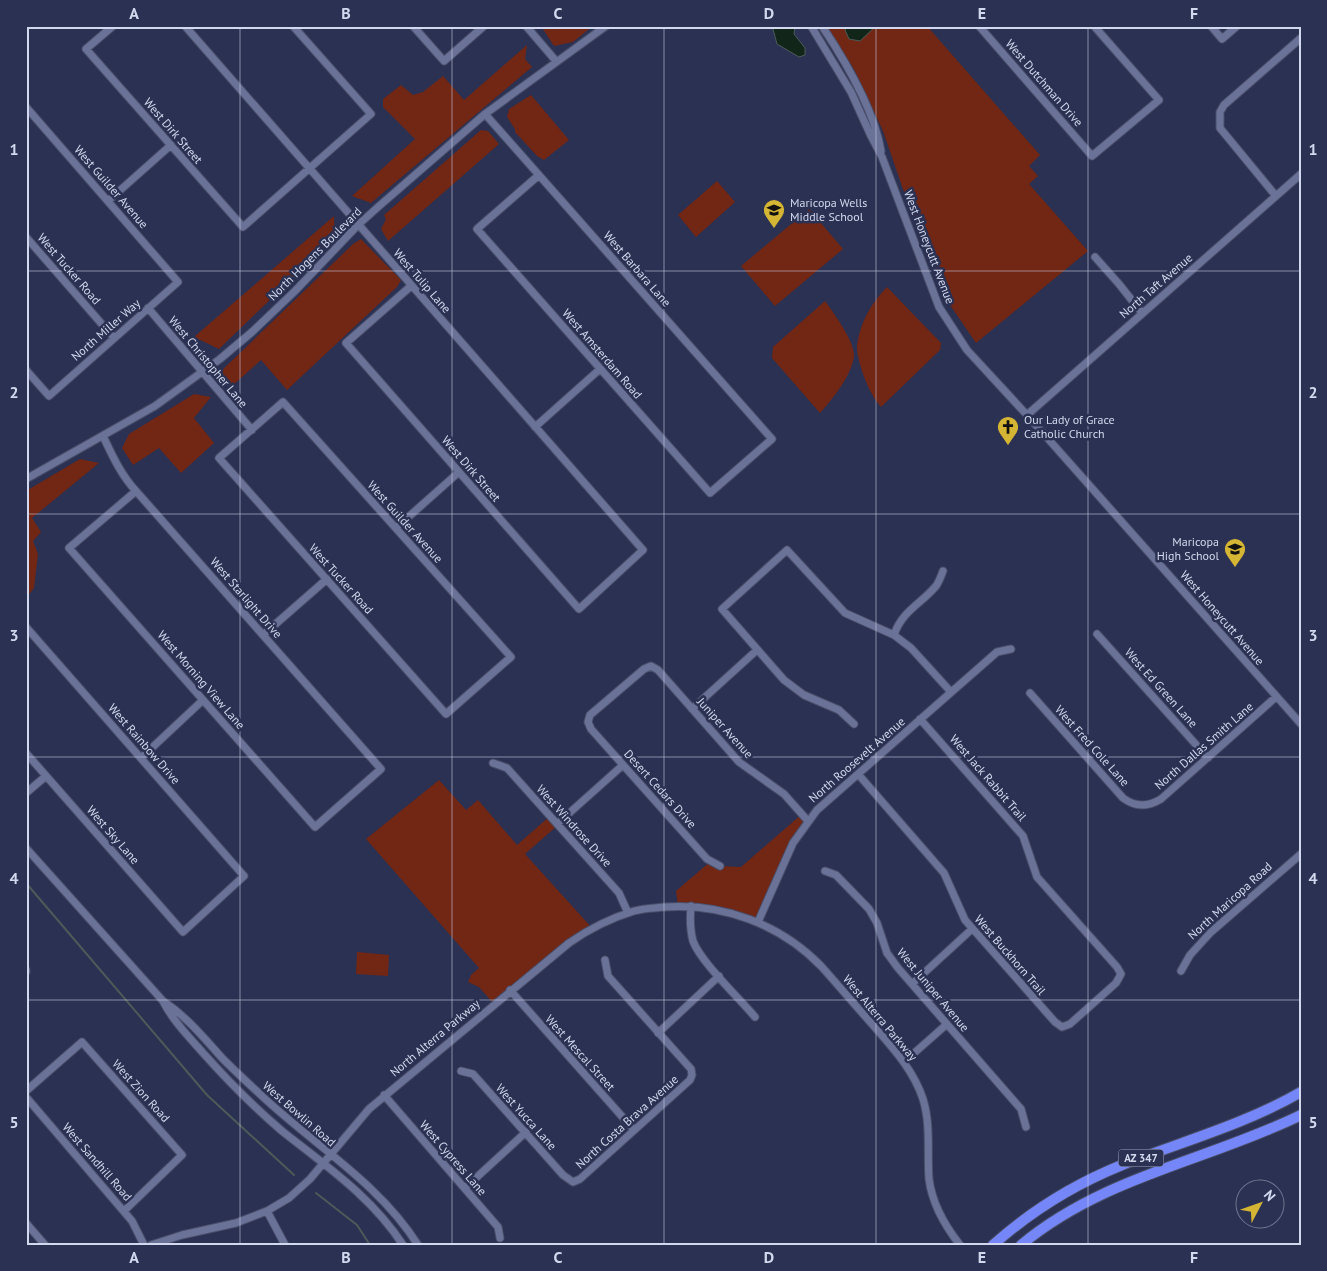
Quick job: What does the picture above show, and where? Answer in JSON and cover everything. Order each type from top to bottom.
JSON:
[{"type":"highway","name":"AZ 347","points":[[993,1245],[1047,1204],[1086,1182],[1120,1166],[1252,1116],[1301,1092]]},
{"type":"highway","name":"AZ 347","points":[[1020,1245],[1064,1213],[1124,1183],[1262,1133],[1301,1115]]},
{"type":"street","name":"West Dirk Street","points":[[113,26],[86,50],[243,227],[309,169]]},
{"type":"street","name":"West Tulip Lane","points":[[185,26],[643,550],[579,609]]},
{"type":"street","points":[[293,26],[371,114],[309,169]]},
{"type":"street","points":[[413,26],[444,61],[484,26]]},
{"type":"street","points":[[526,26],[556,61]]},
{"type":"street","name":"North Hogens Boulevard","points":[[26,478],[155,406],[202,372],[252,332],[295,291],[358,225],[485,114],[606,26]]},
{"type":"street","name":"West Honeycutt Avenue","points":[[812,26],[851,92],[882,157],[939,307],[968,350],[1027,414],[1301,724]]},
{"type":"street","name":"West Honeycutt Avenue","points":[[822,26],[862,96],[878,133],[882,157]]},
{"type":"street","name":"West Dutchman Drive","points":[[979,26],[1092,156],[1159,100],[1094,26]]},
{"type":"street","points":[[1211,26],[1222,39],[1237,26]]},
{"type":"street","points":[[1276,196],[1220,128],[1220,112],[1224,105],[1301,38]]},
{"type":"street","name":"West Guilder Avenue","points":[[26,107],[178,282]]},
{"type":"street","name":"West Barbara Lane","points":[[485,114],[772,439],[710,493]]},
{"type":"street","points":[[108,201],[171,145]]},
{"type":"street","name":"North Taft Avenue","points":[[1027,414],[1301,174]]},
{"type":"street","name":"West Amsterdam Road","points":[[539,175],[477,229],[710,493]]},
{"type":"street","name":"West Tucker Road","points":[[26,237],[114,338]]},
{"type":"street","points":[[1095,257],[1120,284],[1142,313]]},
{"type":"street","name":"North Miller Way","points":[[26,370],[49,396],[178,282]]},
{"type":"street","name":"West Dirk Street","points":[[411,286],[346,343],[579,609]]},
{"type":"street","name":"West Christopher Lane","points":[[148,308],[252,430]]},
{"type":"street","points":[[535,428],[600,369]]},
{"type":"street","name":"West Guilder Avenue","points":[[252,430],[283,402],[511,657],[446,714]]},
{"type":"street","name":"West Tucker Road","points":[[252,430],[219,458],[446,714]]},
{"type":"street","name":"West Starlight Drive","points":[[104,436],[116,463],[136,491],[381,769],[315,827]]},
{"type":"street","points":[[396,528],[459,472]]},
{"type":"street","name":"West Morning View Lane","points":[[136,491],[69,548],[315,827]]},
{"type":"street","points":[[854,724],[839,710],[804,695],[784,680],[722,609],[788,550],[846,613],[894,635],[910,648],[951,692]]},
{"type":"street","points":[[894,635],[903,618],[937,585],[943,571]]},
{"type":"street","points":[[263,635],[327,580]]},
{"type":"street","name":"West Rainbow Drive","points":[[26,627],[244,876],[183,932]]},
{"type":"street","name":"West Ed Green Lane","points":[[1097,634],[1208,758]]},
{"type":"street","name":"North Roosevelt Avenue","points":[[758,922],[793,843],[820,807],[997,652],[1011,649]]},
{"type":"street","points":[[692,709],[757,650]]},
{"type":"street","name":"Juniper Avenue","points":[[588,722],[590,715],[644,669],[651,666],[658,670],[739,762],[784,794],[808,821]]},
{"type":"street","name":"West Fred Cole Lane","points":[[1030,693],[1123,798],[1143,806]]},
{"type":"street","name":"North Dallas Smith Lane","points":[[1143,806],[1161,799],[1276,697]]},
{"type":"street","points":[[141,758],[204,700]]},
{"type":"street","name":"West Jack Rabbit Trail","points":[[920,719],[1023,836],[1037,877],[1117,967],[1121,974],[1116,983],[1083,1013],[1070,1024],[1062,1027]]},
{"type":"street","name":"Desert Cedars Drive","points":[[588,722],[591,729],[707,859],[720,866]]},
{"type":"street","name":"West Sky Lane","points":[[26,754],[183,932]]},
{"type":"street","name":"West Windrose Drive","points":[[493,762],[507,768],[619,893],[628,913]]},
{"type":"street","points":[[557,824],[623,765]]},
{"type":"street","name":"West Buckhorn Trail","points":[[858,774],[944,873],[965,920],[972,929],[1055,1022],[1062,1027]]},
{"type":"street","points":[[26,794],[46,776]]},
{"type":"street","name":"West Bowlin Road","points":[[26,848],[163,1001],[172,1018],[236,1090],[368,1201],[403,1245]]},
{"type":"street","name":"North Maricopa Road","points":[[1180,971],[1190,955],[1211,932],[1301,854]]},
{"type":"street","name":"West Juniper Avenue","points":[[825,871],[836,875],[869,909],[877,923],[887,953],[1021,1109],[1026,1127]]},
{"type":"street","points":[[691,906],[690,920],[693,940],[700,954],[755,1017]]},
{"type":"street","name":"North Alterra Parkway","points":[[151,1245],[182,1235],[236,1223],[267,1211],[289,1198],[302,1187],[369,1109],[384,1095],[510,990],[594,927],[646,908],[691,906],[737,914],[758,922]]},
{"type":"street","name":"West Alterra Parkway","points":[[758,922],[793,941],[807,952],[904,1062],[924,1102],[928,1122],[930,1181],[936,1205],[949,1232],[960,1245]]},
{"type":"street","points":[[912,984],[972,929]]},
{"type":"street","points":[[605,960],[608,976],[658,1033],[720,976]]},
{"type":"street","name":"West Mescal Street","points":[[510,990],[634,1130]]},
{"type":"street","name":"West Bowlin Road","points":[[163,1001],[180,1012],[225,1061],[262,1096],[388,1204],[406,1226],[418,1245]]},
{"type":"street","points":[[904,1062],[947,1024]]},
{"type":"street","name":"North Costa Brava Avenue","points":[[573,1182],[580,1179],[690,1080],[692,1075],[691,1069],[658,1033]]},
{"type":"street","name":"West Zion Road","points":[[26,1091],[82,1042],[182,1154],[124,1211]]},
{"type":"street","name":"West Yucca Lane","points":[[461,1071],[473,1074],[563,1175],[573,1182]]},
{"type":"street","name":"West Cypress Lane","points":[[384,1095],[498,1227],[500,1238]]},
{"type":"street","name":"West Sandhill Road","points":[[26,1097],[132,1221],[144,1245]]},
{"type":"street","points":[[465,1188],[526,1132]]},
{"type":"street","points":[[267,1211],[285,1245]]},
{"type":"street","points":[[26,1224],[45,1245]]},
{"type":"shaded area","points":[[546,26],[593,26],[573,42],[554,46],[543,29]]},
{"type":"shaded area","points":[[769,26],[795,26],[794,34],[805,48],[805,55],[799,57],[777,44],[773,29]]},
{"type":"shaded area","points":[[826,26],[927,26],[1040,155],[1029,166],[1038,176],[1029,184],[1088,251],[976,343],[946,299],[905,195],[883,131],[854,69]]},
{"type":"shaded area","points":[[847,26],[876,26],[860,41],[849,39],[845,30]]},
{"type":"shaded area","points":[[527,45],[525,59],[532,67],[371,203],[352,196],[415,139],[383,107],[383,99],[401,85],[413,95],[423,92],[443,76],[464,100]]},
{"type":"shaded area","points":[[531,95],[569,140],[544,160],[537,156],[515,132],[507,117],[509,109]]},
{"type":"shaded area","points":[[481,130],[488,131],[499,144],[388,241],[381,229],[386,219],[384,215]]},
{"type":"shaded area","points":[[717,181],[735,202],[696,237],[678,215]]},
{"type":"shaded area","points":[[809,209],[843,249],[775,306],[741,266]]},
{"type":"shaded area","points":[[334,216],[335,237],[219,349],[194,337]]},
{"type":"shaded area","points":[[361,239],[401,280],[397,287],[287,390],[261,360],[230,388],[218,374],[353,244]]},
{"type":"shaded area","points":[[887,287],[941,343],[940,350],[881,407],[873,396],[864,377],[857,345],[867,314]]},
{"type":"shaded area","points":[[825,301],[847,335],[854,356],[846,379],[820,413],[772,358],[773,347]]},
{"type":"shaded area","points":[[194,394],[211,397],[194,418],[214,443],[181,473],[159,448],[133,465],[122,448],[129,434]]},
{"type":"shaded area","points":[[80,459],[99,463],[32,518],[41,532],[33,541],[38,554],[34,588],[26,598],[26,491]]},
{"type":"shaded area","points":[[439,780],[466,810],[478,800],[517,845],[550,816],[558,825],[525,854],[592,928],[494,1004],[479,987],[468,982],[471,975],[479,968],[366,839]]},
{"type":"shaded area","points":[[802,814],[808,821],[758,922],[678,906],[676,891],[711,861],[720,866],[741,867]]},
{"type":"shaded area","points":[[357,952],[389,955],[388,976],[356,974]]},
{"type":"waterway","points":[[26,883],[207,1095],[294,1175]]},
{"type":"waterway","points":[[316,1193],[357,1225],[370,1245]]},
{"type":"place","name":"Maricopa Wells Middle School","points":[[774,229]]},
{"type":"place","name":"Our Lady of Grace Catholic Church","points":[[1008,446]]},
{"type":"place","name":"Maricopa High School","points":[[1235,568]]}]
